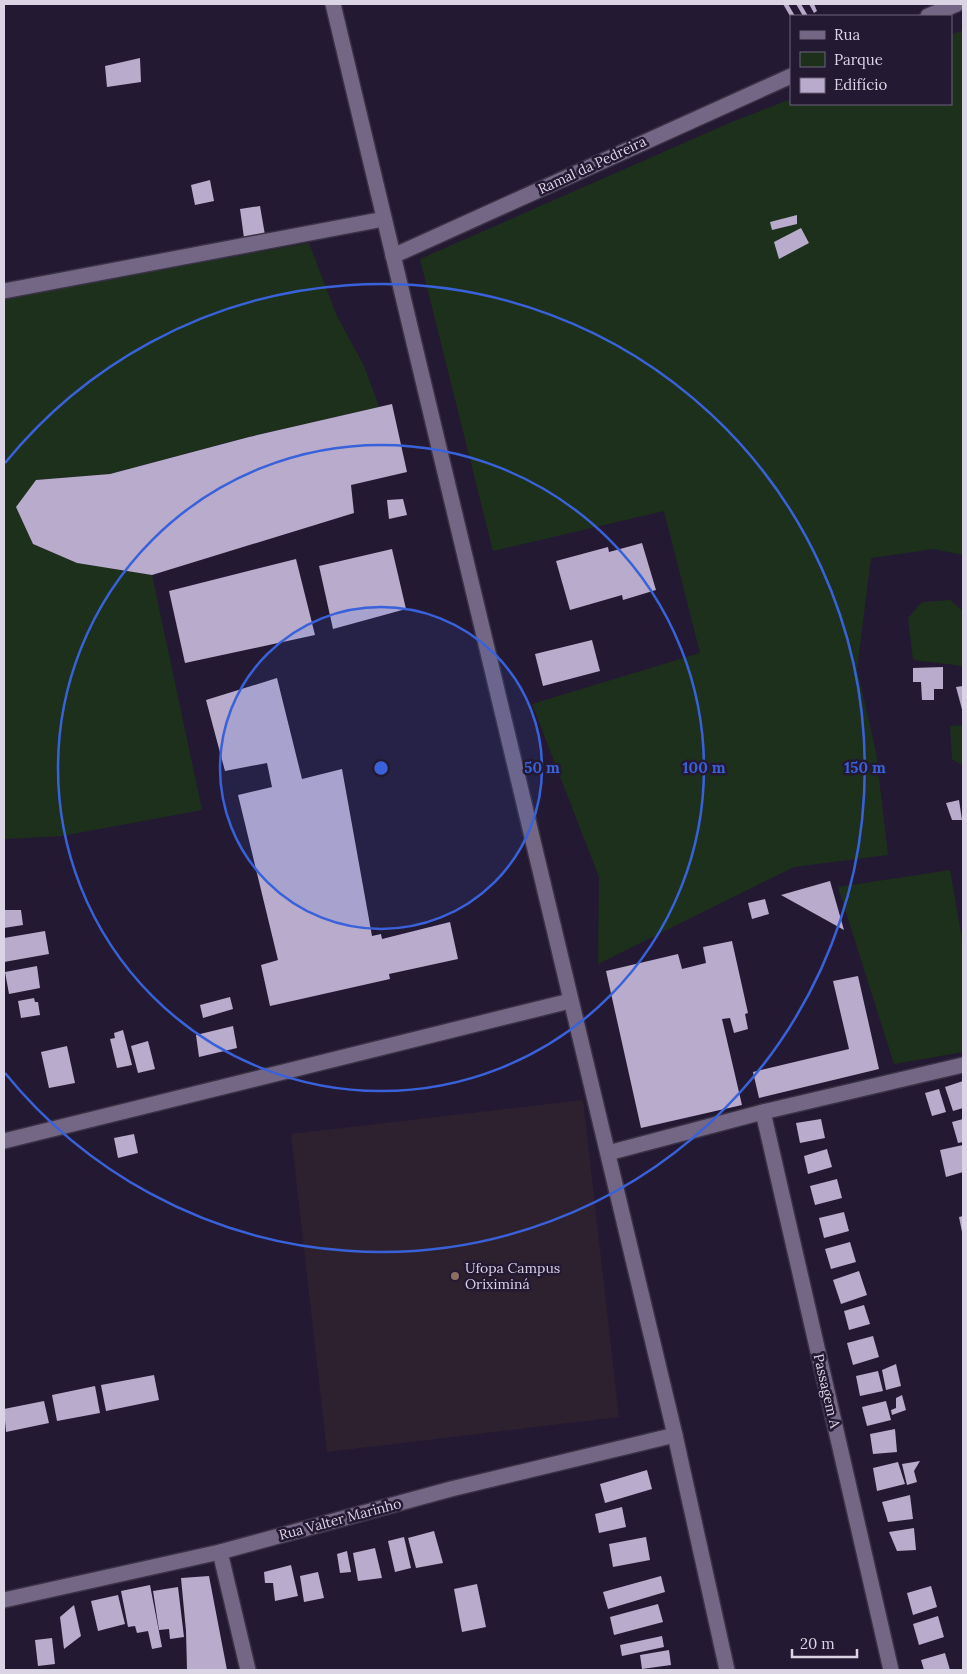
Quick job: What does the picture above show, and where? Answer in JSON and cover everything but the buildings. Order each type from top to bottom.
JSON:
[{"type":"street","points":[[333,4],[675,1435],[727,1670]]},
{"type":"street","points":[[930,15],[957,4]]},
{"type":"street","name":"Ramal da Pedreira","points":[[393,256],[790,76]]},
{"type":"street","points":[[4,291],[384,219]]},
{"type":"street","points":[[4,1141],[570,1001]]},
{"type":"street","points":[[608,1153],[763,1112],[963,1065]]},
{"type":"street","name":"Passagem A","points":[[763,1112],[891,1670]]},
{"type":"street","name":"Rua Valter Marinho","points":[[4,1600],[220,1552],[451,1489],[675,1435]]},
{"type":"street","points":[[220,1552],[248,1670]]},
{"type":"shaded area","name":"Ufopa Campus Oriximiná","points":[[583,1100],[619,1417],[327,1452],[291,1134]]},
{"type":"green space","points":[[963,30],[963,555],[934,549],[871,558],[857,669],[876,752],[888,855],[794,867],[598,964],[599,877],[532,704],[700,653],[664,511],[493,551],[420,259],[734,121],[790,99],[790,105],[952,105],[952,35]]},
{"type":"green space","points":[[309,243],[336,314],[364,366],[379,407],[248,437],[110,474],[36,480],[17,507],[33,544],[77,563],[152,575],[202,810],[62,836],[4,839],[4,299]]},
{"type":"green space","points":[[950,600],[963,611],[963,666],[913,660],[908,618],[922,602]]},
{"type":"green space","points":[[963,725],[963,766],[952,759],[950,726]]},
{"type":"green space","points":[[950,870],[963,945],[963,1052],[894,1064],[838,887]]},
{"type":"place","name":"Ufopa Campus Oriximiná","points":[[455,1276]]}]
